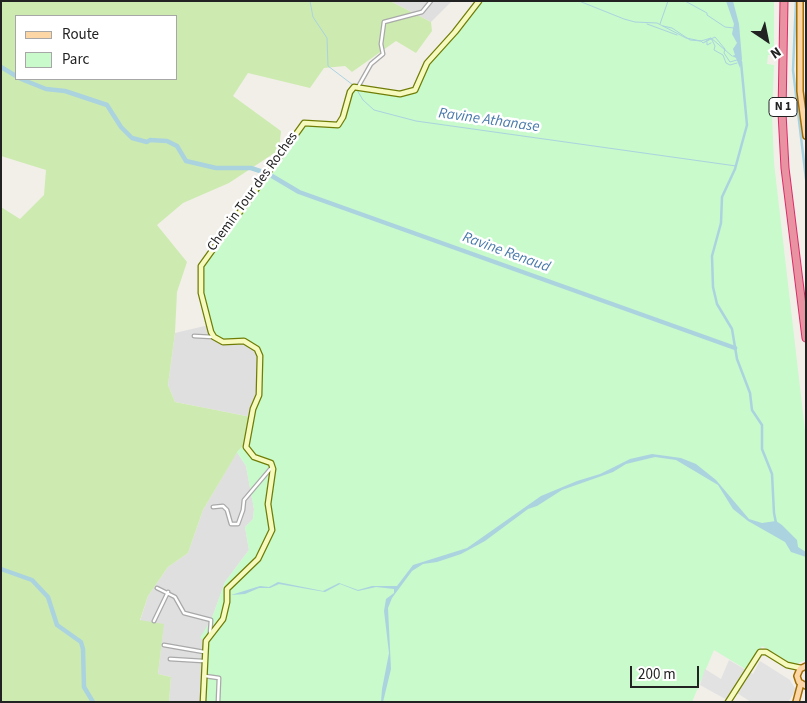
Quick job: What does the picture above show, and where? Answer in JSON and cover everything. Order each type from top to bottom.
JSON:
[{"type":"highway","name":"N 1","points":[[786,1],[788,169],[806,309]]},
{"type":"highway","name":"N 1","points":[[786,1],[782,123],[784,168],[806,338]]},
{"type":"main road","points":[[800,1],[806,136]]},
{"type":"main road","points":[[797,702],[804,685],[798,674],[804,665]]},
{"type":"street","points":[[431,1],[422,12],[384,22],[381,44],[383,54],[371,64],[358,87],[400,94],[416,90],[427,63],[462,24],[479,1]]},
{"type":"street","name":"Chemin Tour des Roches","points":[[214,337],[201,293],[200,274],[205,257],[304,123],[338,125],[343,117],[350,92],[358,87]]},
{"type":"street","points":[[194,336],[214,337],[224,342],[244,341],[257,349],[262,364],[259,396],[253,408],[246,447],[254,458],[271,463],[273,466]]},
{"type":"street","points":[[213,507],[223,506],[227,510],[231,524],[238,524],[244,500],[273,466]]},
{"type":"street","points":[[210,634],[218,628],[223,619],[227,602],[226,589],[258,559],[272,530],[268,504],[273,466]]},
{"type":"street","points":[[157,588],[175,596],[184,612],[211,620],[210,634],[203,661],[203,702]]},
{"type":"street","points":[[154,622],[169,592]]},
{"type":"street","points":[[164,645],[204,652]]},
{"type":"street","points":[[728,702],[756,657],[764,651],[791,666],[804,665]]},
{"type":"street","points":[[756,657],[765,654],[798,674]]},
{"type":"street","points":[[170,659],[203,661]]},
{"type":"street","points":[[204,676],[219,678],[218,702]]},
{"type":"shaded area","points":[[390,1],[452,1],[431,22]]},
{"type":"shaded area","points":[[209,325],[252,344],[260,356],[259,395],[251,417],[175,402],[168,385],[175,333]]},
{"type":"shaded area","points":[[237,452],[246,466],[254,509],[253,519],[245,527],[249,550],[225,582],[212,618],[201,638],[206,640],[203,702],[169,702],[171,677],[158,674],[163,630],[140,621],[148,596],[168,567],[188,553],[203,510]]},
{"type":"shaded area","points":[[729,660],[746,670],[735,687],[747,670],[753,674],[760,661],[790,680],[796,690],[788,702],[751,702],[734,691],[729,701],[700,685],[705,669],[721,679]]},
{"type":"green space","points":[[1,1],[390,1],[431,22],[432,31],[416,53],[396,41],[352,72],[345,66],[324,68],[310,88],[248,73],[233,96],[281,131],[279,150],[229,183],[183,203],[157,225],[187,262],[177,292],[175,333],[168,385],[175,402],[251,417],[245,444],[238,451],[203,510],[188,553],[168,567],[148,596],[140,620],[164,624],[158,674],[171,677],[169,702],[1,702],[1,207],[20,219],[44,195],[46,170],[1,156]]},
{"type":"green space","points":[[479,1],[774,1],[774,55],[768,55],[767,64],[774,65],[772,115],[774,163],[806,439],[806,660],[794,665],[762,646],[747,670],[714,650],[692,702],[203,702],[206,640],[200,638],[212,618],[225,582],[249,550],[245,527],[253,519],[254,509],[246,466],[237,452],[245,444],[256,402],[262,364],[257,349],[244,341],[223,342],[214,337],[202,300],[201,266],[302,125],[338,125],[354,87],[400,94],[412,92],[424,68]]},
{"type":"water","points":[[726,1],[733,1],[739,24],[742,59],[740,68],[736,58],[732,56],[735,55],[733,49],[737,43],[732,34],[734,24]]},
{"type":"water","points":[[652,454],[681,458],[696,464],[716,480],[749,519],[762,523],[776,521],[782,525],[797,540],[798,547],[806,552],[806,557],[791,552],[785,542],[748,521],[733,509],[718,485],[676,460],[655,457],[626,464],[613,472],[562,490],[537,506],[528,509],[485,541],[461,554],[437,562],[423,564],[412,571],[392,598],[388,608],[391,669],[383,702],[381,702],[382,689],[389,653],[384,611],[386,599],[394,593],[394,589],[376,587],[358,591],[340,584],[325,592],[279,584],[270,588],[259,588],[245,594],[231,595],[260,586],[269,587],[278,582],[323,591],[339,583],[358,590],[372,586],[397,586],[413,565],[467,548],[541,496],[600,474],[630,459]]},
{"type":"waterway","name":"Ravine Athanase","points":[[310,1],[313,17],[327,38],[328,66],[353,85]]},
{"type":"waterway","points":[[579,1],[624,19],[635,22],[657,23],[686,38],[701,41],[711,38],[732,56]]},
{"type":"waterway","points":[[660,24],[668,1]]},
{"type":"waterway","points":[[685,1],[707,13],[707,15],[725,27],[734,28]]},
{"type":"waterway","points":[[796,1],[793,70],[806,179]]},
{"type":"waterway","points":[[647,24],[677,35]]},
{"type":"waterway","points":[[663,26],[672,28],[690,40],[703,43],[711,38],[715,46],[714,50],[723,55],[726,63],[730,65],[737,63]]},
{"type":"waterway","points":[[705,42],[715,37],[725,49],[724,53],[730,62],[737,60]]},
{"type":"waterway","points":[[707,42],[707,45],[711,43]]},
{"type":"waterway","points":[[741,62],[747,125],[735,169],[722,197],[721,223],[712,256],[713,287],[717,304],[732,329],[737,359],[750,393],[752,410],[762,425],[762,449],[772,474],[776,523]]},
{"type":"waterway","name":"Ravine Renaud","points":[[1,67],[15,75]]},
{"type":"waterway","name":"Ravine Renaud","points":[[24,80],[46,89],[65,91],[107,105],[121,127],[132,138],[147,142],[150,140],[167,141],[177,146],[186,161],[216,168],[251,168],[263,172]]},
{"type":"waterway","name":"Ravine Athanase","points":[[357,90],[363,100],[374,110],[416,121],[736,166]]},
{"type":"waterway","name":"Ravine Renaud","points":[[272,176],[299,192],[735,348]]},
{"type":"waterway","points":[[1,569],[32,580],[48,597],[57,625],[81,642],[83,649],[84,687],[93,702]]}]
